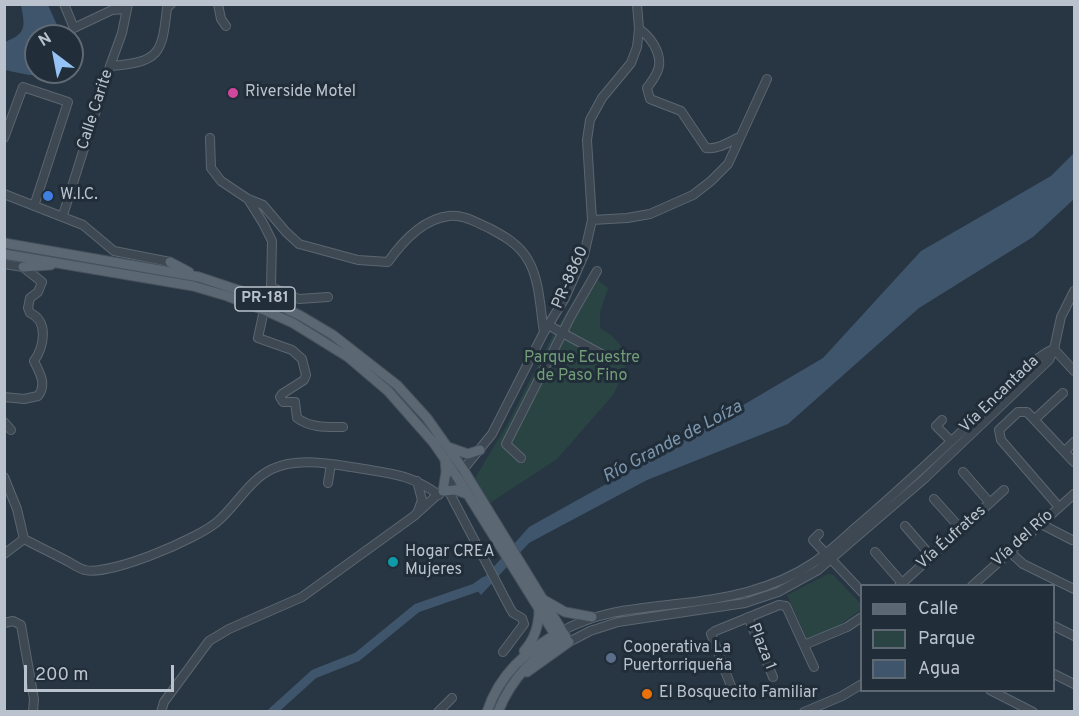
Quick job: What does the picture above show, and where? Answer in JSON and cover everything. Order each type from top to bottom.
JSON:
[{"type":"main road","name":"PR-181","points":[[4,243],[199,277],[266,305],[369,374],[419,424],[445,459],[460,473]]},
{"type":"main road","name":"PR-181","points":[[4,254],[192,286],[301,316],[333,335],[375,367],[413,402],[447,446],[473,497],[562,637]]},
{"type":"main road","points":[[170,262],[199,277]]},
{"type":"main road","points":[[23,267],[57,263]]},
{"type":"main road","points":[[447,446],[468,454],[480,450]]},
{"type":"main road","points":[[445,459],[443,492],[461,491],[473,497]]},
{"type":"main road","points":[[487,711],[495,690],[504,676],[534,638],[539,622],[539,601],[565,612],[592,616]]},
{"type":"main road","points":[[504,676],[530,651],[562,637]]},
{"type":"main road","points":[[498,711],[514,681],[557,652],[562,637]]},
{"type":"street","points":[[64,4],[74,28],[111,10],[128,7]]},
{"type":"street","points":[[110,66],[141,61],[151,57],[159,50],[164,36],[167,8],[171,4]]},
{"type":"street","points":[[218,4],[221,19],[226,26]]},
{"type":"street","name":"PR-8860","points":[[164,702],[209,641],[229,629],[302,597],[414,516],[443,492],[492,434],[584,255],[592,220],[587,140],[590,120],[602,98],[631,63],[637,47],[638,4]]},
{"type":"street","name":"Calle Carite","points":[[63,215],[122,33],[128,7]]},
{"type":"street","points":[[639,29],[652,39],[660,64],[657,74],[647,88],[650,99],[681,111],[706,148],[711,149],[740,136]]},
{"type":"street","points":[[592,220],[650,214],[693,195],[711,181],[728,164],[767,79]]},
{"type":"street","points":[[4,138],[23,87],[68,102],[34,206]]},
{"type":"street","points":[[210,138],[211,168],[221,181],[248,200],[263,205],[299,244],[358,260],[388,262],[400,244],[429,222],[450,215],[466,218],[509,238],[528,260],[536,281],[546,329],[563,333],[603,355]]},
{"type":"street","points":[[4,194],[63,215],[83,225],[114,251],[140,258],[170,262]]},
{"type":"street","points":[[248,200],[272,241],[271,287],[258,338],[292,350],[302,359],[306,375],[280,398],[284,402],[295,402],[297,418],[300,421],[315,427],[343,427]]},
{"type":"street","points":[[4,264],[23,267],[42,282],[38,292],[30,298],[28,308],[30,313],[41,321],[42,344],[34,361],[41,376],[42,391],[38,396],[24,399],[4,397]]},
{"type":"street","points":[[521,458],[506,444],[597,271]]},
{"type":"street","points":[[271,287],[298,299],[328,297]]},
{"type":"street","points":[[1074,291],[1061,316],[1054,349],[1074,372]]},
{"type":"street","name":"Vía Encantada","points":[[562,637],[618,622],[745,603],[778,592],[818,570],[828,556],[1043,353],[1054,349]]},
{"type":"street","name":"Vía Encantada","points":[[562,637],[592,616],[613,611],[743,594],[775,584],[828,556],[916,487],[1049,360],[1054,349]]},
{"type":"street","points":[[1035,419],[1063,393]]},
{"type":"street","points":[[1059,507],[1001,440],[999,430],[1018,412],[1027,412],[1074,462]]},
{"type":"street","points":[[942,420],[936,426],[951,441]]},
{"type":"street","points":[[4,422],[11,430]]},
{"type":"street","points":[[1065,451],[1074,442]]},
{"type":"street","points":[[4,477],[17,509],[24,539],[85,570],[102,570],[127,564],[207,530],[260,476],[274,468],[294,463],[331,464],[403,475],[443,492],[465,525],[513,613],[522,618],[524,624],[503,652]]},
{"type":"street","points":[[328,483],[331,464]]},
{"type":"street","points":[[963,472],[990,503]]},
{"type":"street","points":[[414,516],[422,500],[417,481]]},
{"type":"street","name":"Vía Éufrates","points":[[900,584],[1004,490]]},
{"type":"street","name":"Vía del Río","points":[[976,584],[1074,494]]},
{"type":"street","points":[[934,499],[961,529]]},
{"type":"street","points":[[1041,524],[1072,540]]},
{"type":"street","points":[[904,526],[931,556]]},
{"type":"street","points":[[819,534],[813,540],[860,591]]},
{"type":"street","points":[[4,554],[24,539]]},
{"type":"street","points":[[1010,551],[1023,564],[1074,589]]},
{"type":"street","points":[[875,552],[900,584]]},
{"type":"street","points":[[734,694],[711,634],[715,630],[779,605],[786,606],[814,667]]},
{"type":"street","name":"Plaza 1","points":[[748,617],[773,677]]},
{"type":"street","points":[[804,645],[847,627],[860,618]]},
{"type":"street","points":[[4,623],[13,621],[21,625],[34,699],[33,711]]},
{"type":"street","points":[[1055,627],[1074,636]]},
{"type":"street","points":[[1055,675],[1074,684]]},
{"type":"street","points":[[804,711],[842,696],[860,685]]},
{"type":"street","points":[[994,692],[1034,711]]},
{"type":"street","points":[[438,711],[452,698]]},
{"type":"street","points":[[155,711],[164,702]]},
{"type":"street","points":[[161,711],[164,702]]},
{"type":"green space","name":"Parque Ecuestre de Paso Fino","points":[[590,274],[608,288],[600,312],[600,328],[611,335],[623,348],[626,360],[624,373],[613,395],[557,459],[490,503],[475,478],[507,425],[554,333]]},
{"type":"green space","points":[[828,574],[833,575],[860,603],[860,611],[838,626],[807,639],[787,595]]},
{"type":"water","points":[[21,5],[48,5],[57,24],[24,24],[24,74],[5,70],[5,42],[21,32],[23,19]]},
{"type":"water","points":[[1074,153],[1074,199],[1033,237],[919,308],[788,424],[647,480],[529,543],[481,595],[475,588],[529,527],[660,454],[823,358],[921,251],[1051,176]]},
{"type":"waterway","name":"Río Grande de Loíza","points":[[272,712],[314,674],[357,657],[417,608],[475,588],[485,581]]},
{"type":"place","name":"Riverside Motel","points":[[233,93]]},
{"type":"place","name":"W.I.C.","points":[[48,196]]},
{"type":"place","name":"Hogar CREA Mujeres","points":[[393,562]]},
{"type":"place","name":"Cooperativa La Puertorriqueña","points":[[611,658]]},
{"type":"place","name":"El Bosquecito Familiar","points":[[647,694]]}]
